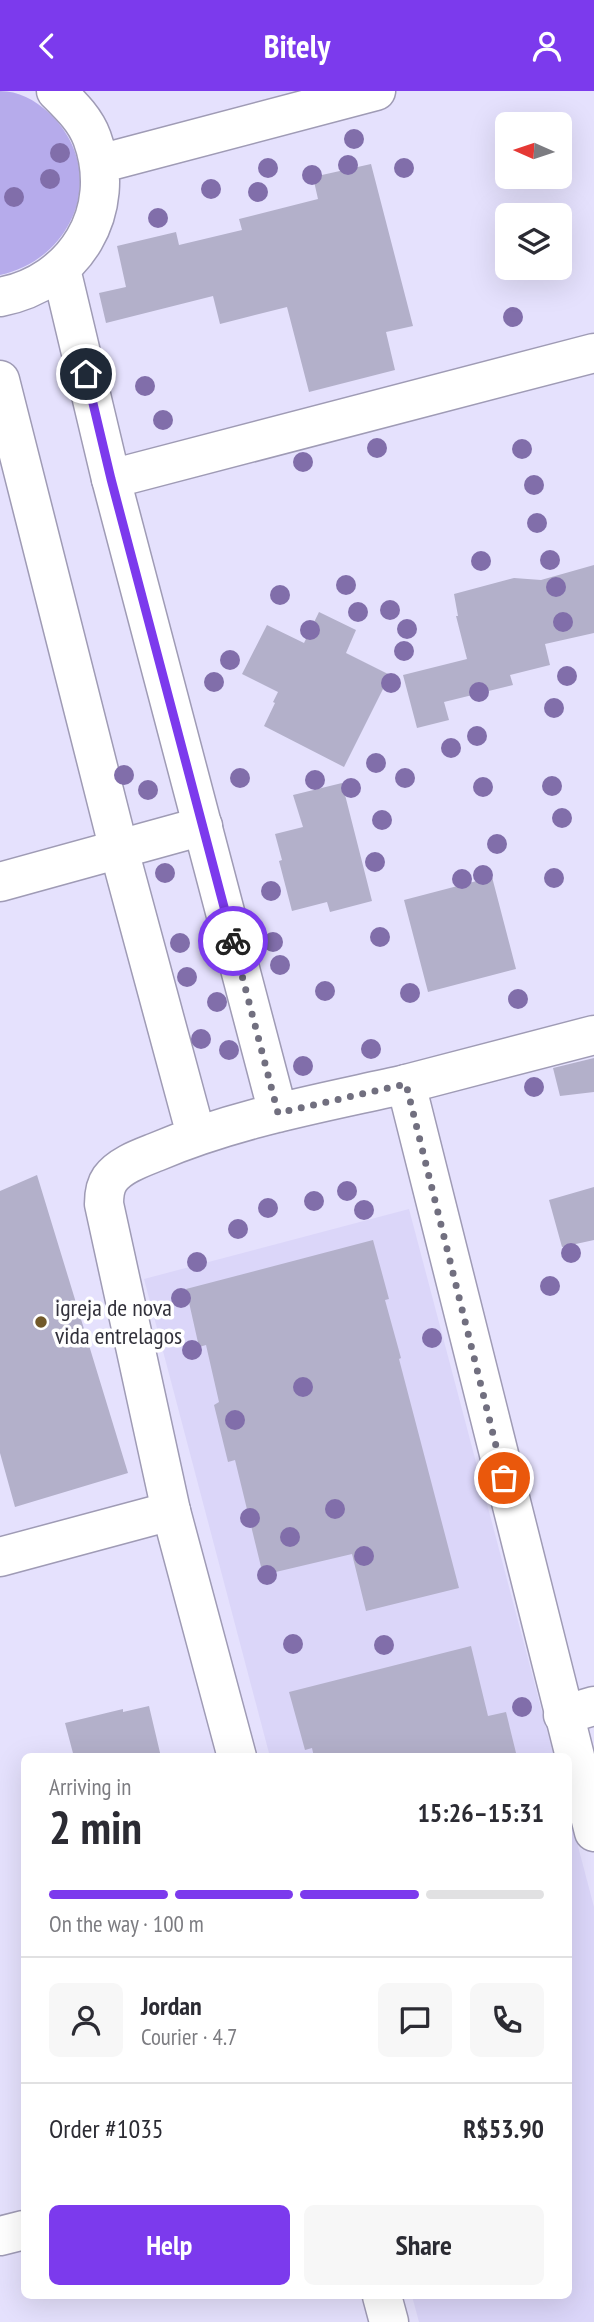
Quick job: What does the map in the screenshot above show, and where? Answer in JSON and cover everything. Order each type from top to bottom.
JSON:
[{"type":"street","points":[[0,297],[23,292],[44,282],[61,269],[80,247],[94,222],[100,193],[99,164],[92,136],[77,111],[56,91]]},
{"type":"street","points":[[99,164],[376,91]]},
{"type":"street","points":[[61,269],[111,479],[278,1113]]},
{"type":"street","points":[[111,479],[594,353]]},
{"type":"street","points":[[0,380],[196,1135]]},
{"type":"street","points":[[0,882],[203,826]]},
{"type":"street","points":[[236,1753],[171,1511],[104,1204],[104,1194],[111,1177],[137,1160],[196,1135],[594,1035]]},
{"type":"street","points":[[406,1084],[578,1711],[594,1832]]},
{"type":"street","points":[[0,1557],[171,1511]]},
{"type":"street","points":[[0,2236],[21,2231]]},
{"type":"street","points":[[383,2299],[389,2322]]},
{"type":"shaded area","points":[[0,91],[26,97],[38,104],[67,134],[77,159],[80,184],[76,208],[65,231],[49,250],[27,265],[0,275]]},
{"type":"shaded area","points":[[409,1209],[553,1753],[269,1753],[144,1279]]},
{"type":"shaded area","points":[[572,1823],[594,1907],[594,2322],[419,2322],[413,2299],[572,2299]]},
{"type":"building","points":[[371,164],[413,326],[386,332],[395,370],[309,392],[287,307],[220,324],[213,296],[106,323],[99,293],[126,287],[117,246],[176,232],[179,245],[242,230],[239,219],[318,199],[313,177]]},
{"type":"building","points":[[594,565],[594,633],[545,644],[550,665],[510,675],[513,685],[444,702],[449,720],[417,728],[403,675],[467,659],[456,616],[454,594],[514,578],[541,580]]},
{"type":"building","points":[[319,612],[356,630],[346,653],[390,675],[344,767],[264,726],[278,692],[242,674],[267,625],[304,643]]},
{"type":"building","points":[[342,783],[372,901],[330,912],[327,902],[292,911],[275,834],[303,827],[293,795]]},
{"type":"building","points":[[492,877],[516,969],[428,992],[404,900]]},
{"type":"building","points":[[594,1058],[594,1092],[560,1096],[553,1068]]},
{"type":"building","name":"igreja de nova vida entrelagos","points":[[37,1175],[128,1473],[15,1507],[0,1453],[0,1191]]},
{"type":"building","points":[[594,1187],[594,1240],[562,1247],[549,1200]]},
{"type":"building","points":[[373,1240],[389,1299],[385,1300],[401,1358],[399,1359],[459,1588],[366,1611],[352,1554],[263,1575],[235,1460],[228,1462],[214,1405],[219,1402],[206,1345],[199,1347],[186,1289]]},
{"type":"building","points":[[471,1646],[488,1716],[506,1712],[516,1753],[313,1753],[312,1748],[305,1750],[289,1692]]},
{"type":"building","points":[[149,1706],[160,1753],[73,1753],[65,1723],[123,1709],[123,1712]]},
{"type":"way so far","points":[[233,941],[278,1113],[406,1084],[504,1478]]},
{"type":"place","name":"igreja de nova vida entrelagos","points":[[41,1322]]},
{"type":"route","points":[[86,374],[111,479],[233,941]]}]
